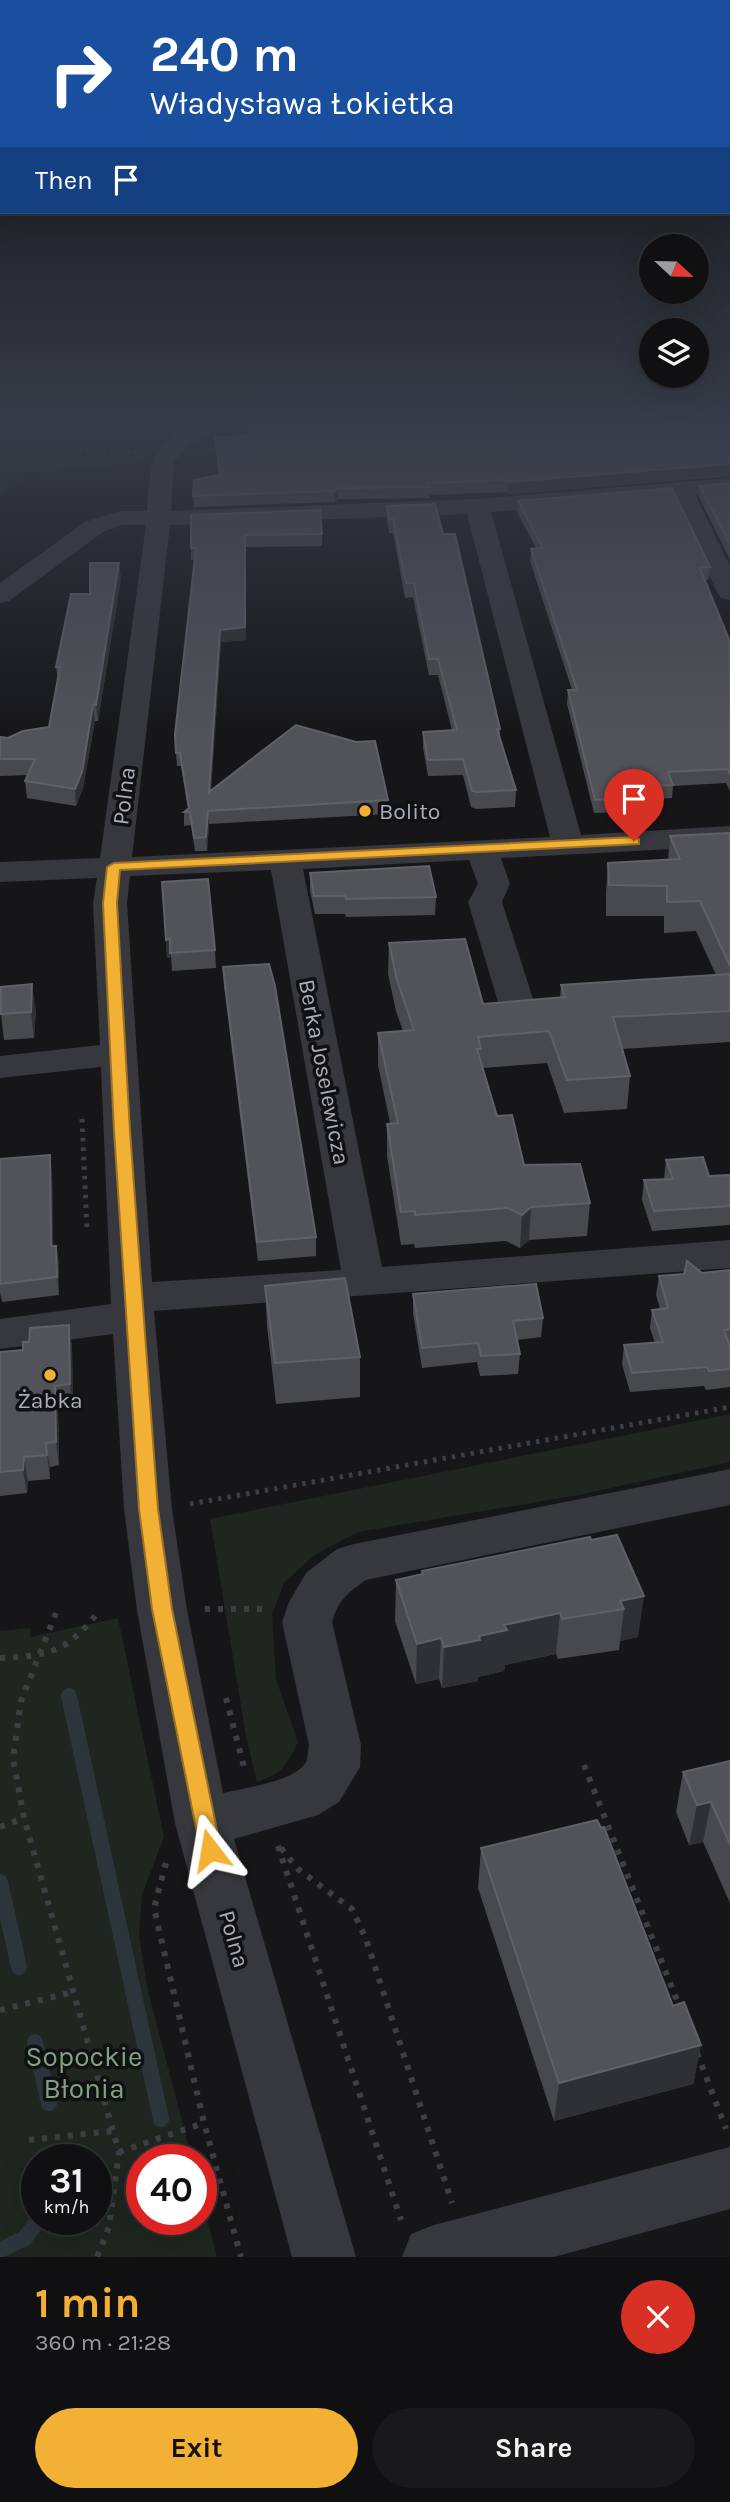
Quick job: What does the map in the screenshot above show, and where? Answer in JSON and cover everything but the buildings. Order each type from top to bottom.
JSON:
[{"type":"street","points":[[0,595],[97,527]]},
{"type":"street","name":"Polna","points":[[158,527],[110,903],[132,1307],[150,1522],[162,1609],[185,1839],[324,2257]]},
{"type":"street","points":[[483,527],[568,845]]},
{"type":"street","points":[[699,527],[730,592]]},
{"type":"street","points":[[0,872],[730,836]]},
{"type":"street","points":[[482,850],[494,884],[485,902],[516,1002]]},
{"type":"street","name":"Berka Joselewicza","points":[[285,860],[364,1283]]},
{"type":"street","points":[[0,1067],[118,1054]]},
{"type":"street","points":[[0,1334],[132,1307],[364,1283],[730,1254]]},
{"type":"street","points":[[185,1839],[268,1826],[299,1798],[320,1785],[333,1767],[335,1745],[307,1622],[310,1610],[328,1580],[354,1563],[730,1487]]},
{"type":"street","points":[[434,2243],[730,2178]]},
{"type":"path","points":[[194,1517],[193,1504],[730,1407]]},
{"type":"path","points":[[201,1595],[206,1621]]},
{"type":"path","points":[[203,1609],[310,1610]]},
{"type":"path","points":[[0,1658],[38,1657],[59,1653],[79,1638],[99,1611]]},
{"type":"path","points":[[55,1613],[21,1701],[13,1758],[24,1818],[119,2152],[110,2227],[97,2257]]},
{"type":"path","points":[[222,1684],[237,1746],[434,2243]]},
{"type":"path","points":[[584,1765],[681,2012]]},
{"type":"path","points":[[0,1827],[24,1818]]},
{"type":"path","points":[[268,1826],[298,1869],[352,1909],[361,1929],[403,2048],[434,2243]]},
{"type":"path","points":[[185,1839],[154,1908],[204,2123],[241,2257]]},
{"type":"path","points":[[647,1955],[658,1952]]},
{"type":"path","points":[[0,2010],[73,1992]]},
{"type":"path","points":[[696,2051],[730,2140]]},
{"type":"path","points":[[119,2152],[204,2123]]},
{"type":"path","points":[[29,2140],[113,2131]]},
{"type":"green space","points":[[730,1414],[730,1462],[579,1495],[358,1532],[313,1556],[284,1583],[272,1614],[276,1679],[298,1742],[283,1768],[273,1776],[257,1782],[246,1736],[210,1519]]},
{"type":"green space","name":"Sopockie Błonia","points":[[118,1618],[164,1837],[142,1895],[139,1935],[148,1991],[188,2144],[126,2144],[126,2235],[211,2235],[217,2257],[0,2257],[0,1631],[30,1628],[30,1637]]},
{"type":"waterway","points":[[69,1696],[161,2119]]},
{"type":"waterway","points":[[0,1882],[19,1967]]},
{"type":"waterway","points":[[35,2042],[49,2103]]},
{"type":"waterway","points":[[0,2250],[27,2235]]},
{"type":"place","name":"Bolito","points":[[365,811]]},
{"type":"place","name":"Żabka","points":[[50,1375]]},
{"type":"route","points":[[210,1850],[202,1823],[162,1609],[148,1509],[122,1131],[110,903],[114,867],[634,841]]}]
